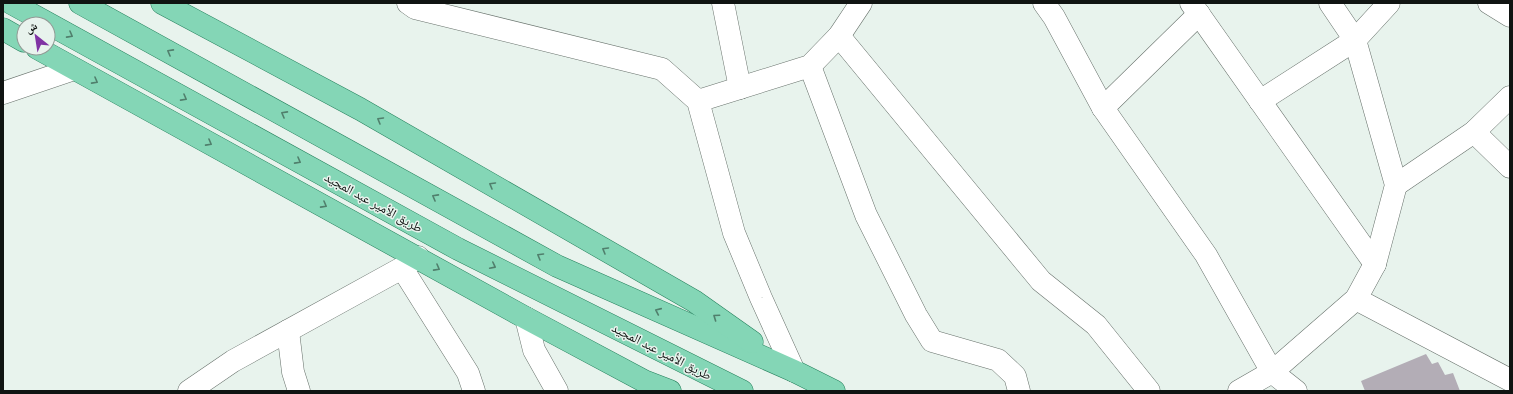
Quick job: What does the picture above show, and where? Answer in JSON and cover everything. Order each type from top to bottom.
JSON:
[{"type":"main road","name":"طريق الأمير عبد المجيد","points":[[11,3],[458,249],[742,391]]},
{"type":"main road","points":[[80,3],[469,216],[557,266],[794,371],[834,391]]},
{"type":"main road","points":[[170,5],[360,109],[694,301],[794,371]]},
{"type":"main road","points":[[3,29],[16,36]]},
{"type":"main road","points":[[51,56],[410,263],[526,318],[644,381],[670,391]]},
{"type":"street","points":[[723,3],[740,88]]},
{"type":"street","points":[[698,101],[810,66],[839,36],[861,3]]},
{"type":"street","points":[[1044,3],[1054,16],[1103,108],[1206,255],[1272,372],[1296,391]]},
{"type":"street","points":[[1239,391],[1272,372],[1356,299],[1375,264],[1396,185],[1355,40],[1330,3]]},
{"type":"street","points":[[1260,100],[1355,40],[1389,3]]},
{"type":"street","points":[[1489,3],[1510,16]]},
{"type":"street","points":[[414,5],[662,69],[698,101],[734,233],[794,371]]},
{"type":"street","points":[[1103,108],[1195,9],[1375,264]]},
{"type":"street","points":[[839,36],[1041,281],[1096,325],[1149,391]]},
{"type":"street","points":[[810,66],[866,214],[916,315],[932,341],[998,360],[1015,376],[1019,391]]},
{"type":"street","points":[[3,93],[74,69]]},
{"type":"street","points":[[1396,185],[1474,132],[1510,97]]},
{"type":"street","points":[[1474,132],[1510,167]]},
{"type":"street","points":[[189,391],[234,361],[410,263],[468,373],[474,391]]},
{"type":"street","points":[[1356,299],[1510,380]]},
{"type":"street","points":[[526,318],[534,350],[558,391]]},
{"type":"street","points":[[288,331],[293,372],[299,391]]},
{"type":"building","points":[[1426,354],[1432,364],[1438,362],[1445,375],[1453,373],[1460,391],[1365,391],[1361,381]]}]
